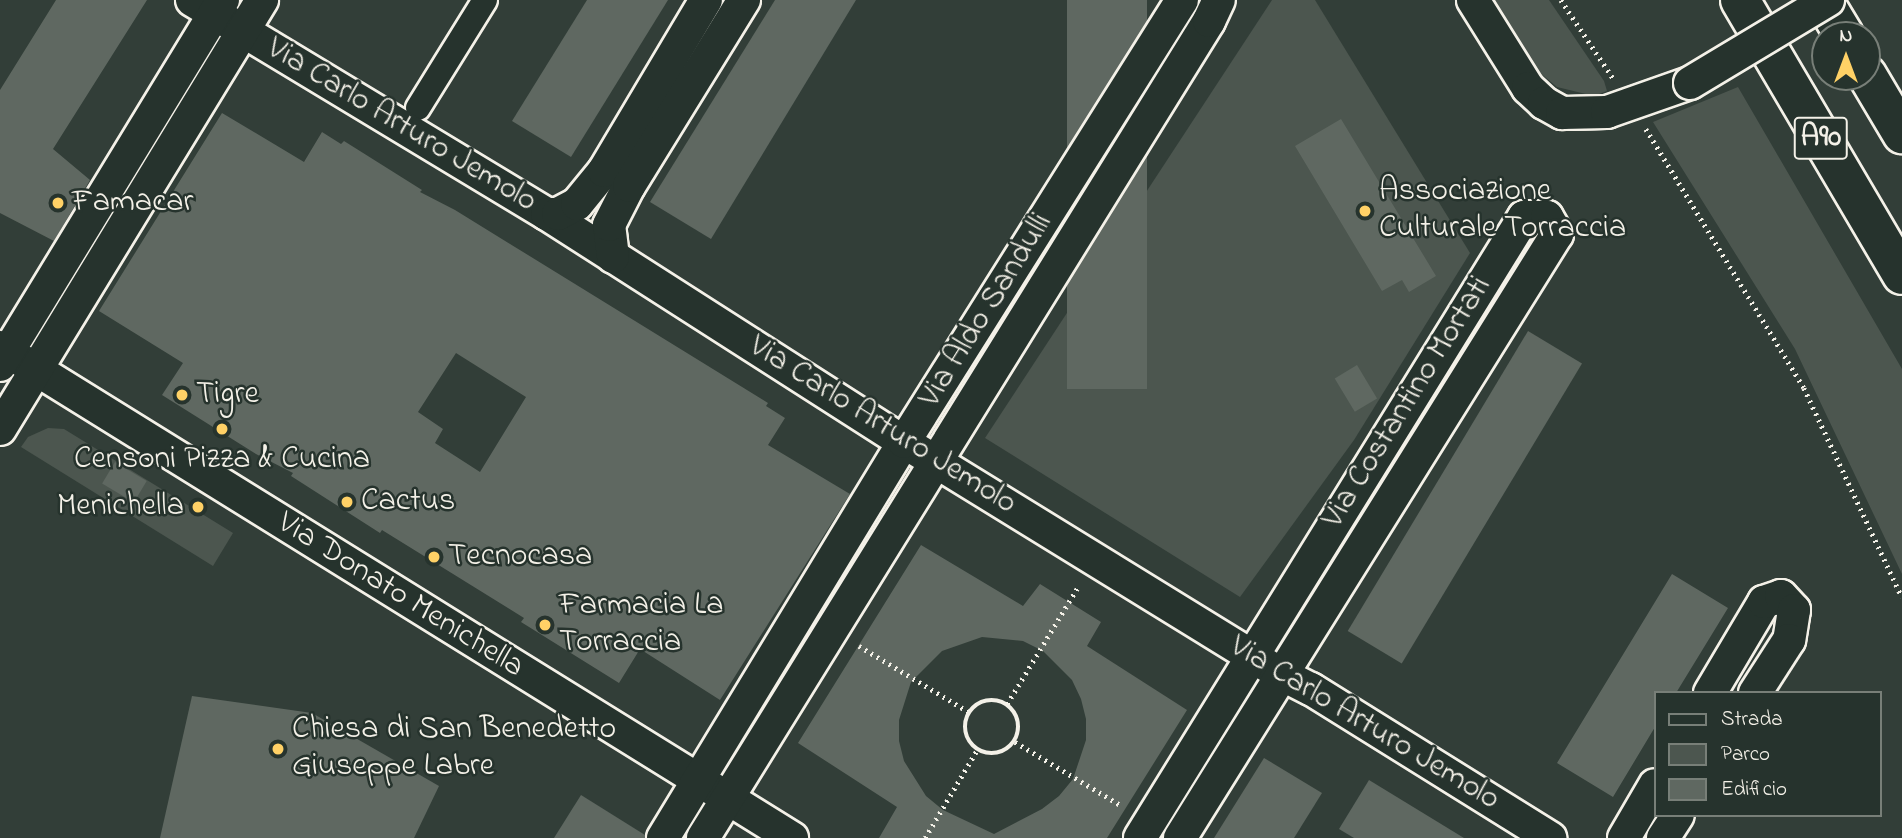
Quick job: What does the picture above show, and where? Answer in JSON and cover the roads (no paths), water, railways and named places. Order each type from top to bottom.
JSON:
[{"type":"highway","name":"A90","points":[[1740,0],[1902,275]]},
{"type":"highway","points":[[1825,0],[1836,21]]},
{"type":"highway","name":"A90","points":[[1876,91],[1902,134]]},
{"type":"street","points":[[0,429],[262,0]]},
{"type":"street","points":[[418,108],[485,0]]},
{"type":"street","points":[[547,214],[558,214],[577,204],[604,171],[706,0]]},
{"type":"street","points":[[613,257],[610,225],[619,205],[744,0]]},
{"type":"street","name":"Via Aldo Sandulli","points":[[663,838],[904,442],[1182,0]]},
{"type":"street","name":"Via Aldo Sandulli","points":[[703,838],[937,462],[1219,0]]},
{"type":"street","points":[[1473,0],[1528,88],[1544,103],[1562,113],[1582,114],[1607,112],[1690,83],[1825,0]]},
{"type":"street","points":[[3,355],[210,4]]},
{"type":"street","name":"Via Carlo Arturo Jemolo","points":[[210,4],[244,30],[547,214],[904,442],[1281,674],[1311,688],[1549,838]]},
{"type":"street","name":"Via Costantino Mortati","points":[[1144,831],[1524,218],[1547,218],[1557,234],[1180,838]]},
{"type":"street","name":"Via Donato Menichella","points":[[3,355],[36,371],[792,838]]},
{"type":"street","points":[[1711,691],[1764,602],[1781,596],[1794,610],[1788,640],[1756,691]]},
{"type":"street","points":[[1624,838],[1654,787]]},
{"type":"street","points":[[1663,838],[1677,817]]},
{"type":"place","name":"Famacar","points":[[58,203]]},
{"type":"place","name":"Associazione Culturale Torraccia","points":[[1365,211]]},
{"type":"place","name":"Tigre","points":[[182,395]]},
{"type":"place","name":"Censoni Pizza & Cucina","points":[[222,429]]},
{"type":"place","name":"Cactus","points":[[347,502]]},
{"type":"place","name":"Menichella","points":[[198,507]]},
{"type":"place","name":"Tecnocasa","points":[[434,557]]},
{"type":"place","name":"Farmacia La Torraccia","points":[[545,625]]},
{"type":"place","name":"Chiesa di San Benedetto Giuseppe Labre","points":[[278,749]]}]
